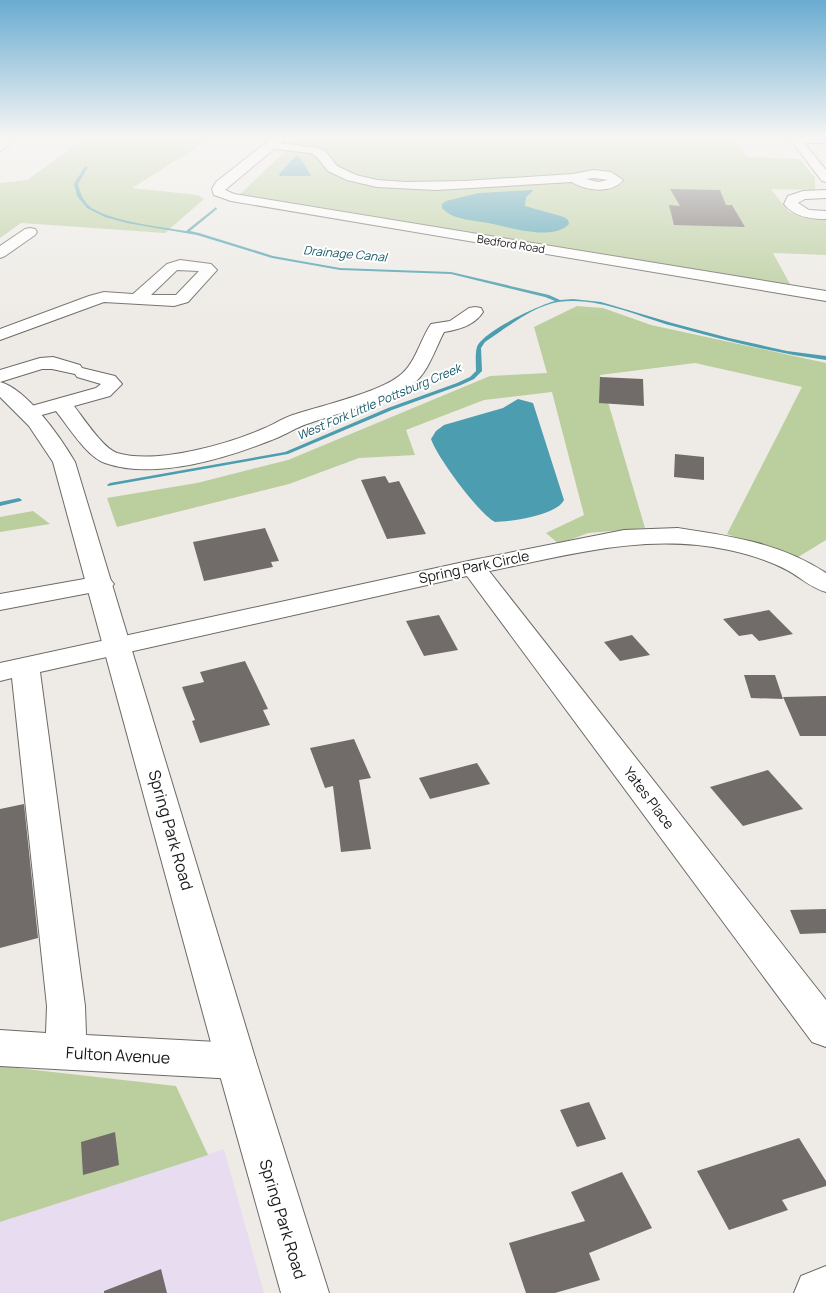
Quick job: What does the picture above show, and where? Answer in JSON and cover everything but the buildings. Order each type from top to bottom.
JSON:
[{"type":"street","name":"Bedford Road","points":[[239,198],[826,296]]},
{"type":"street","points":[[795,198],[791,204],[799,210],[814,215],[826,215]]},
{"type":"street","points":[[0,253],[30,232]]},
{"type":"street","points":[[0,335],[95,299],[111,297],[138,298]]},
{"type":"street","points":[[61,404],[102,454],[114,459],[143,463],[177,460],[216,452],[273,432],[291,422],[390,388],[413,374],[437,328],[455,325],[475,312]]},
{"type":"street","points":[[0,376],[40,364],[53,363],[108,380],[112,384],[103,392],[28,413]]},
{"type":"street","name":"Spring Park Road","points":[[0,388],[28,413],[54,444],[64,462],[101,584],[236,1062],[306,1293]]},
{"type":"street","name":"Spring Park Circle","points":[[13,669],[117,644],[473,566],[596,541],[642,535],[678,535],[708,538],[763,552],[795,564],[826,584]]},
{"type":"street","name":"Yates Place","points":[[473,566],[826,1030]]},
{"type":"street","points":[[5,601],[101,584]]},
{"type":"street","points":[[13,669],[66,1006],[66,1052]]},
{"type":"street","name":"Fulton Avenue","points":[[0,1048],[236,1062]]},
{"type":"street","points":[[818,1293],[826,1290]]},
{"type":"shaded area","points":[[224,1149],[264,1293],[0,1293],[0,1222]]},
{"type":"green space","points":[[0,198],[204,199],[165,233],[21,223],[0,238]]},
{"type":"green space","points":[[259,198],[778,198],[789,212],[806,218],[826,218],[826,255],[773,253],[791,286]]},
{"type":"green space","points":[[577,306],[603,308],[651,325],[826,363],[826,540],[795,559],[727,534],[802,387],[695,363],[600,375],[645,528],[588,533],[559,544],[546,533],[584,515],[552,392],[484,400],[406,430],[415,455],[359,458],[289,484],[117,527],[107,498],[197,483],[288,460],[490,376],[547,373],[534,327]]},
{"type":"green space","points":[[33,511],[50,524],[0,532],[0,517]]},
{"type":"green space","points":[[0,1066],[176,1086],[208,1155],[0,1222]]},
{"type":"water","points":[[457,198],[526,198],[525,206],[564,217],[568,220],[569,224],[553,232],[543,233],[521,230],[459,218],[442,208],[442,204]]},
{"type":"water","points":[[518,399],[533,403],[564,500],[553,510],[543,514],[512,521],[495,522],[469,497],[441,458],[431,439],[436,431],[444,425],[503,408]]},
{"type":"waterway","name":"Drainage Canal","points":[[81,198],[88,207],[106,216],[127,222],[198,234],[272,257],[340,269],[451,273],[547,296],[559,301]]},
{"type":"waterway","points":[[187,232],[216,208]]},
{"type":"waterway","name":"West Fork Little Pottsburg Creek","points":[[559,301],[573,300],[601,303],[728,339],[787,352],[826,358]]},
{"type":"waterway","name":"West Fork Little Pottsburg Creek","points":[[110,485],[286,453],[390,409],[459,384],[472,378],[479,371],[479,348],[483,341],[529,312],[559,301]]},
{"type":"waterway","name":"West Fork Little Pottsburg Creek","points":[[0,504],[19,500]]}]
